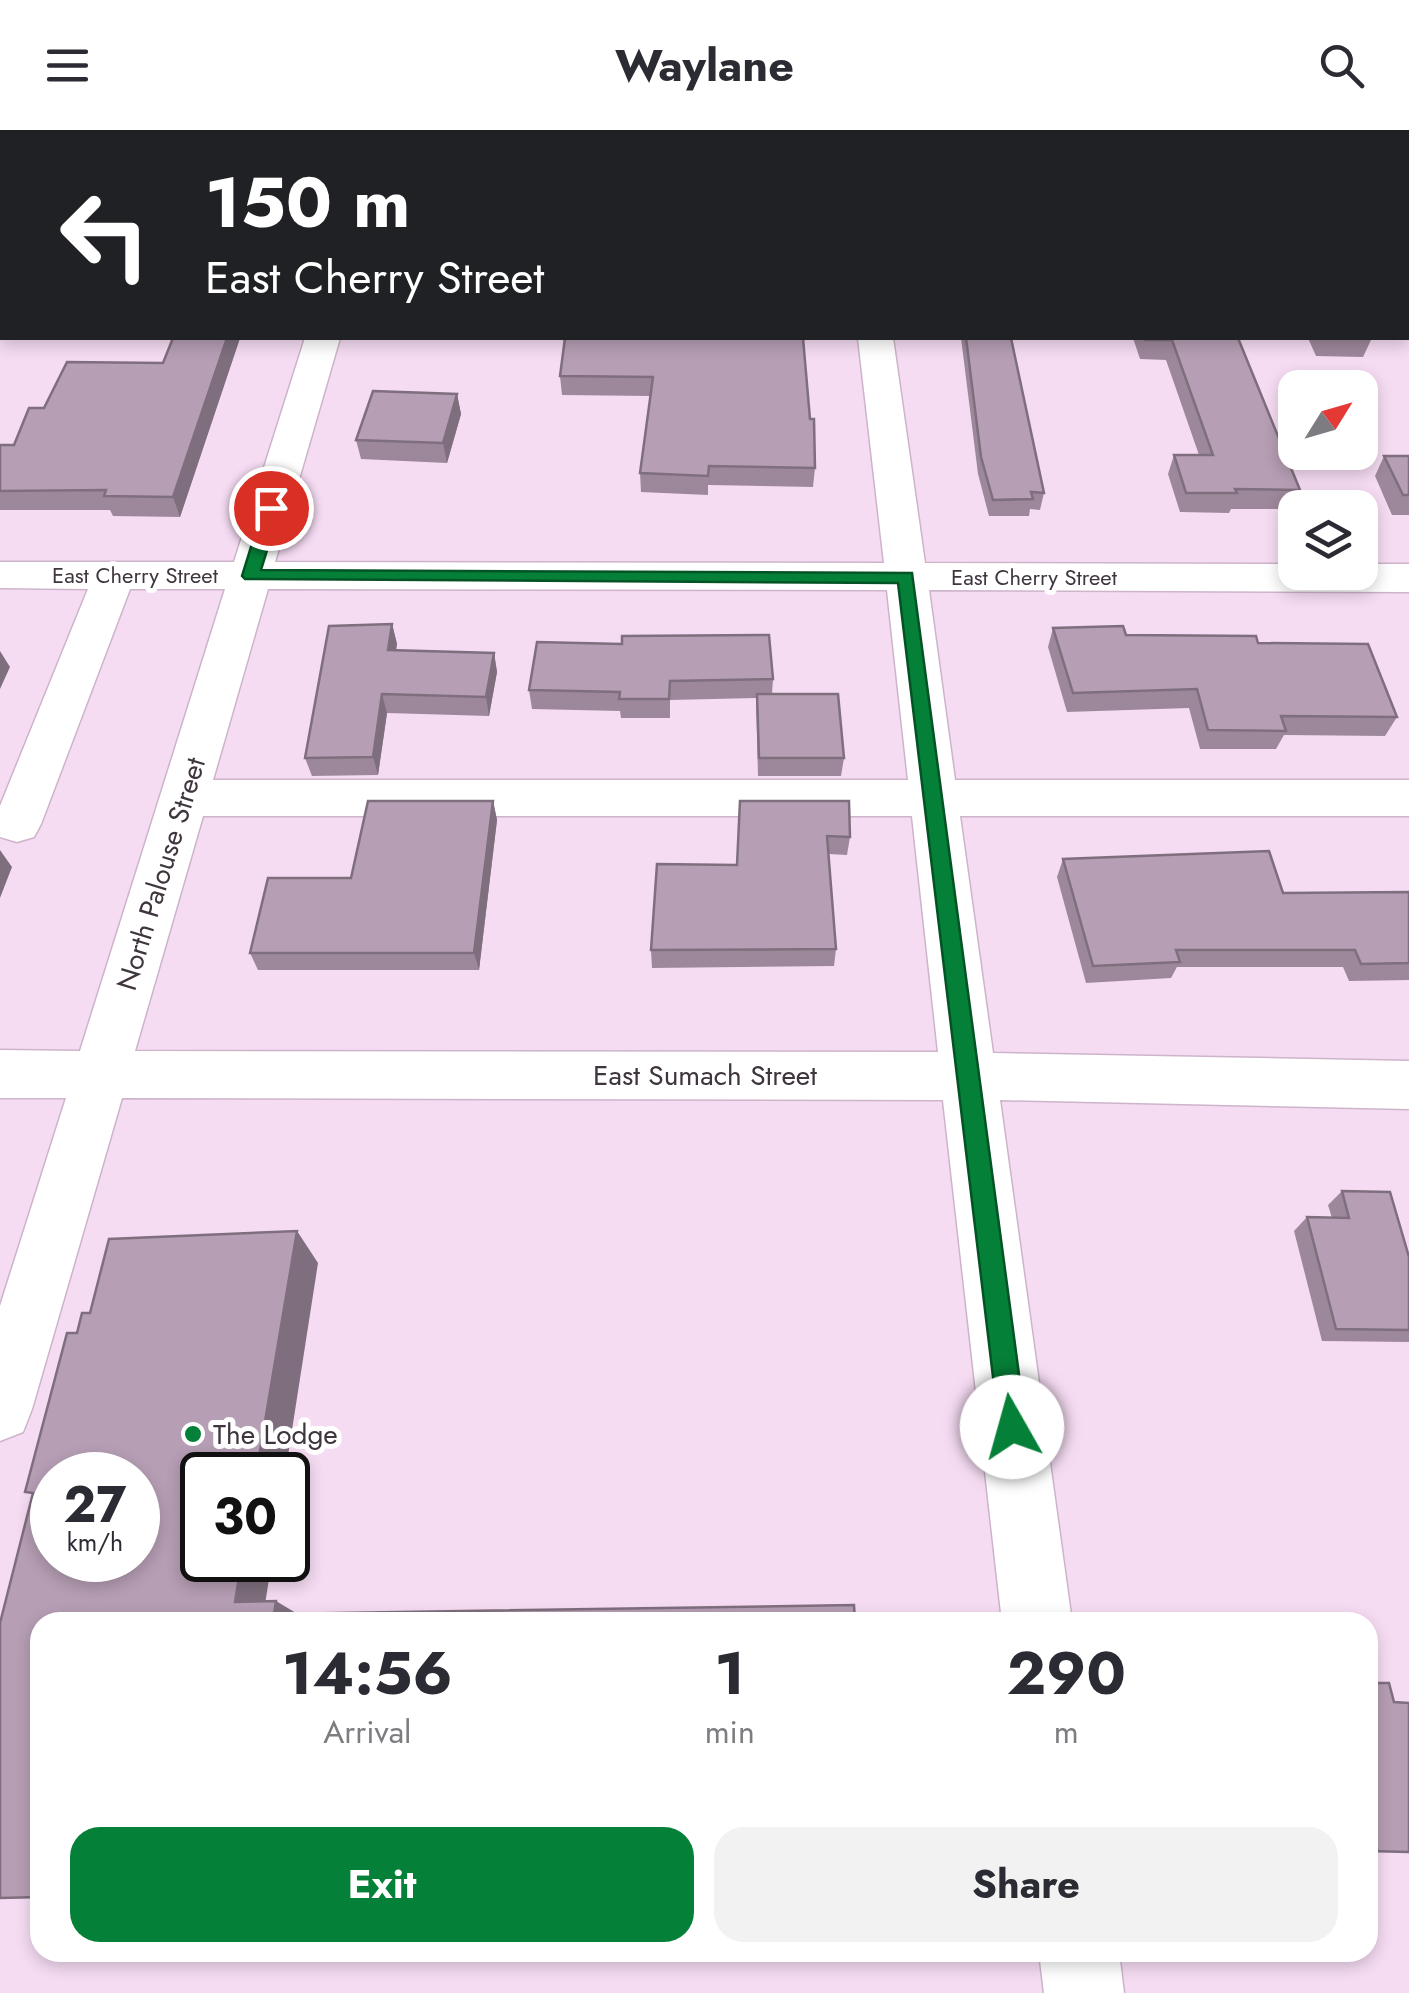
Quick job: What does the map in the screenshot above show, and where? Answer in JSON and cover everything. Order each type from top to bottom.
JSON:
[{"type":"street","name":"North Palouse Street","points":[[0,1410],[321,340]]},
{"type":"street","points":[[876,340],[1036,1612]]},
{"type":"street","name":"East Cherry Street","points":[[0,575],[1409,578]]},
{"type":"street","points":[[17,824],[114,576]]},
{"type":"street","points":[[184,798],[1409,798]]},
{"type":"street","name":"East Sumach Street","points":[[0,1074],[968,1076],[1409,1086]]},
{"type":"street","points":[[1079,1962],[1084,1993]]},
{"type":"building","points":[[172,340],[226,340],[173,497],[104,496],[106,490],[0,491],[0,445],[14,445],[29,408],[44,408],[67,362],[163,363]]},
{"type":"building","points":[[565,340],[803,340],[810,419],[814,419],[815,468],[709,466],[708,476],[640,473],[653,377],[560,376]]},
{"type":"building","points":[[966,340],[1011,340],[1044,493],[1031,492],[1033,499],[993,500],[981,457]]},
{"type":"building","points":[[1172,340],[1239,340],[1278,436],[1278,470],[1292,470],[1300,490],[1186,493],[1174,455],[1213,455]]},
{"type":"building","points":[[373,391],[457,394],[443,443],[356,440]]},
{"type":"building","points":[[1384,456],[1409,456],[1409,495],[1403,495]]},
{"type":"building","points":[[392,624],[388,650],[494,653],[486,697],[382,694],[373,757],[305,758],[329,626]]},
{"type":"building","points":[[1123,626],[1126,635],[1256,636],[1258,643],[1368,644],[1397,717],[1281,716],[1286,731],[1208,730],[1197,689],[1073,693],[1053,628]]},
{"type":"building","points":[[769,635],[773,679],[670,681],[669,699],[619,699],[620,692],[529,690],[537,642],[622,644],[622,636]]},
{"type":"building","points":[[757,694],[838,694],[844,758],[759,758]]},
{"type":"building","points":[[368,801],[493,801],[474,953],[250,953],[268,878],[351,878]]},
{"type":"building","points":[[740,801],[849,801],[850,837],[827,836],[836,949],[651,950],[657,864],[737,865]]},
{"type":"building","points":[[1269,851],[1283,893],[1409,892],[1409,963],[1361,964],[1355,950],[1176,950],[1180,962],[1093,966],[1063,859]]},
{"type":"building","points":[[1342,1191],[1390,1192],[1409,1257],[1409,1330],[1336,1329],[1307,1217],[1349,1218]]},
{"type":"building","points":[[297,1231],[260,1452],[180,1452],[180,1582],[238,1582],[235,1602],[276,1601],[274,1612],[30,1612],[30,1897],[0,1898],[0,1623],[30,1505],[30,1582],[160,1582],[160,1452],[36,1452],[67,1333],[77,1333],[82,1313],[90,1313],[109,1239]]},
{"type":"building","points":[[854,1605],[854,1612],[403,1612]]},
{"type":"building","points":[[1378,1683],[1389,1683],[1394,1702],[1409,1703],[1409,1852],[1378,1851]]},
{"type":"place","name":"The Lodge","points":[[193,1434]]},
{"type":"route","points":[[271,508],[251,576],[906,577],[1012,1427]]}]
